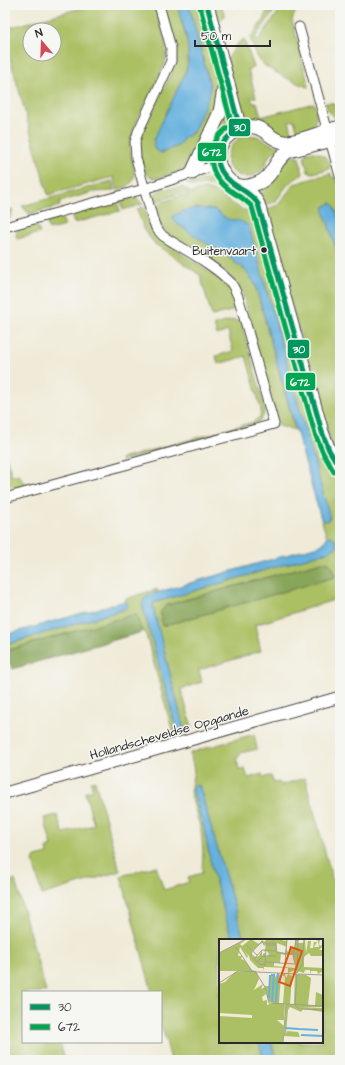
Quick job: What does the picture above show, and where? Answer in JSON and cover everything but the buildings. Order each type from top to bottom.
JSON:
[{"type":"main road","points":[[207,5],[240,129]]},
{"type":"main road","points":[[192,173],[220,112],[226,75]]},
{"type":"main road","points":[[334,134],[285,142],[276,139],[266,131],[254,127],[240,129],[227,136],[218,154],[219,164],[225,176],[232,183],[240,186],[253,196],[258,204],[322,432],[329,450],[340,468]]},
{"type":"main road","points":[[240,186],[257,184],[266,179],[284,154],[289,151],[334,134]]},
{"type":"street","points":[[5,496],[274,424],[240,303],[232,284],[217,271],[164,236],[156,228],[144,189],[136,158],[135,142],[138,132],[171,61],[171,48],[159,5]]},
{"type":"street","points":[[298,27],[334,134],[340,176]]},
{"type":"street","points":[[5,227],[144,189],[219,164]]},
{"type":"street","name":"Hollandscheveldse Opgaande","points":[[5,793],[340,697]]},
{"type":"green space","points":[[91,5],[154,5],[165,41],[165,63],[142,111],[131,139],[130,147],[134,177],[132,182],[127,187],[117,190],[113,177],[48,195],[5,40],[5,29],[22,24],[22,62],[62,62],[62,22],[30,22]]},
{"type":"green space","points":[[164,5],[177,5],[188,45],[188,64],[161,153],[178,146],[185,137],[193,133],[210,85],[189,5],[196,5],[219,89],[219,102],[188,167],[156,178],[150,177],[143,167],[140,146],[142,134],[175,64],[175,47]]},
{"type":"green space","points":[[212,5],[221,5],[225,16],[217,23]]},
{"type":"green space","points":[[270,5],[276,5],[275,10],[255,38],[258,40],[279,11],[280,5],[298,5],[292,20],[308,87],[269,69],[261,62],[256,53],[250,37],[264,20],[263,19]]},
{"type":"green space","points":[[244,39],[254,67],[248,69],[256,97],[251,98],[253,103],[257,102],[261,117],[314,103],[316,108],[315,122],[306,132],[301,135],[300,132],[298,133],[294,120],[289,121],[293,135],[290,135],[291,138],[244,122],[227,60],[237,44]]},
{"type":"green space","points":[[325,103],[333,103],[340,112],[340,120],[327,109]]},
{"type":"green space","points":[[228,104],[231,120],[230,123],[206,160],[203,158]]},
{"type":"green space","points":[[248,135],[257,136],[273,145],[286,147],[270,155],[265,166],[260,172],[253,176],[246,177],[238,175],[232,170],[228,165],[227,158],[231,146],[242,137]]},
{"type":"green space","points":[[306,152],[321,154],[327,158],[331,165],[329,166],[329,169],[313,173],[308,172],[304,156],[306,155]]},
{"type":"green space","points":[[296,155],[296,158],[299,157],[303,174],[289,183],[275,202],[265,205],[265,202],[262,202],[251,188],[282,161]]},
{"type":"green space","points":[[331,173],[332,178],[334,177],[336,182],[340,181],[340,223],[334,205],[324,211],[340,261],[340,462],[333,448],[265,213],[268,212],[267,209],[278,205],[294,184]]},
{"type":"green space","points":[[207,179],[218,181],[230,190],[247,197],[253,208],[250,208],[211,186],[191,186],[187,184]]},
{"type":"green space","points":[[112,181],[113,191],[93,192],[59,202],[60,206],[29,214],[22,206]]},
{"type":"green space","points":[[182,187],[189,191],[153,202],[155,194],[164,188]]},
{"type":"green space","points":[[203,189],[216,193],[248,212],[255,213],[340,474],[340,598],[255,625],[261,651],[199,670],[202,682],[181,689],[192,727],[184,729],[153,603],[327,552],[335,539],[331,536],[327,537],[321,519],[327,521],[330,518],[275,322],[227,219],[215,210],[197,208],[177,214],[240,266],[255,284],[295,430],[279,426],[244,299],[239,289],[233,280],[217,265],[166,232],[160,225],[153,205]],"holes":[[[322,562],[328,562],[334,577],[163,626],[167,605]]]},
{"type":"green space","points":[[132,197],[139,200],[143,204],[123,210],[120,201]]},
{"type":"green space","points":[[115,201],[117,202],[120,211],[74,223],[72,218],[77,212]]},
{"type":"green space","points":[[144,207],[150,224],[160,239],[218,278],[230,288],[236,302],[231,311],[212,316],[200,275],[155,244],[144,230],[137,209]]},
{"type":"green space","points":[[13,209],[9,220],[5,221],[5,211]]},
{"type":"green space","points":[[58,217],[63,220],[65,226],[49,230],[47,223],[48,221]]},
{"type":"green space","points":[[32,224],[36,225],[40,233],[17,239],[16,235],[18,228]]},
{"type":"green space","points":[[233,320],[240,321],[242,325],[265,407],[262,419],[251,425],[121,461],[121,459],[253,422],[260,417],[261,409],[246,356],[218,364],[216,356],[233,351],[228,331],[217,335],[214,325]]},
{"type":"green space","points":[[5,453],[12,476],[19,475],[25,482],[35,484],[16,488],[8,483],[5,474]]},
{"type":"green space","points":[[322,562],[330,564],[333,568],[335,577],[163,626],[160,614],[167,605]]},
{"type":"green space","points":[[157,589],[158,592],[152,594],[142,604],[177,732],[173,733],[145,631],[142,632],[136,615],[5,651],[5,645],[125,609],[127,602],[125,599]]},
{"type":"green space","points":[[136,615],[142,632],[12,669],[10,663],[5,665],[5,651]]},
{"type":"green space","points":[[254,734],[257,749],[241,753],[237,759],[239,770],[245,769],[248,778],[262,774],[263,777],[271,776],[274,783],[279,782],[281,785],[305,778],[340,907],[340,1060],[276,1060],[271,1043],[323,1043],[323,939],[244,939],[199,785],[192,788],[204,829],[212,869],[232,939],[219,939],[219,1043],[259,1043],[264,1060],[171,1060],[162,1027],[162,991],[152,991],[121,876],[156,866],[164,890],[189,882],[188,877],[202,873],[203,851],[201,830],[190,792],[194,770],[190,753]]},
{"type":"green space","points":[[95,781],[120,871],[42,895],[33,861],[35,857],[48,854],[47,848],[52,846],[44,818],[57,815],[63,833],[94,825],[85,792],[93,790],[91,782]]},
{"type":"green space","points":[[15,880],[46,991],[22,991],[22,1043],[60,1043],[65,1060],[5,1060],[5,883]]},
{"type":"water","points":[[177,5],[189,5],[210,85],[210,93],[194,131],[185,137],[178,146],[161,153],[154,149],[154,139],[186,71],[188,63],[188,46]]},
{"type":"water","points":[[331,203],[334,205],[340,223],[340,261],[324,211],[324,207]]},
{"type":"water","points":[[197,208],[215,210],[227,219],[241,221],[249,226],[330,518],[327,521],[321,519],[255,284],[241,265],[236,264],[233,260],[176,223],[173,219],[173,216],[186,210]]},
{"type":"water","points":[[331,536],[335,539],[337,547],[327,552],[153,603],[184,729],[180,733],[177,732],[142,604],[145,598],[152,594],[318,546],[323,544],[327,537]]},
{"type":"water","points":[[125,601],[128,604],[125,609],[5,645],[5,635]]},
{"type":"water","points":[[199,785],[244,939],[232,939],[212,869],[204,829],[192,788]]},
{"type":"water","points":[[259,1043],[271,1043],[276,1060],[264,1060]]},
{"type":"transit line","name":"30","points":[[207,5],[240,129],[232,134],[221,146],[218,160],[220,168],[231,182],[249,194],[258,204],[322,432],[329,450],[340,468]]},
{"type":"transit line","name":"672","points":[[200,7],[232,125],[217,138],[213,147],[212,164],[215,172],[227,188],[252,207],[315,434],[323,453],[334,472]]},
{"type":"place","name":"Buitenvaart","points":[[264,250]]}]
